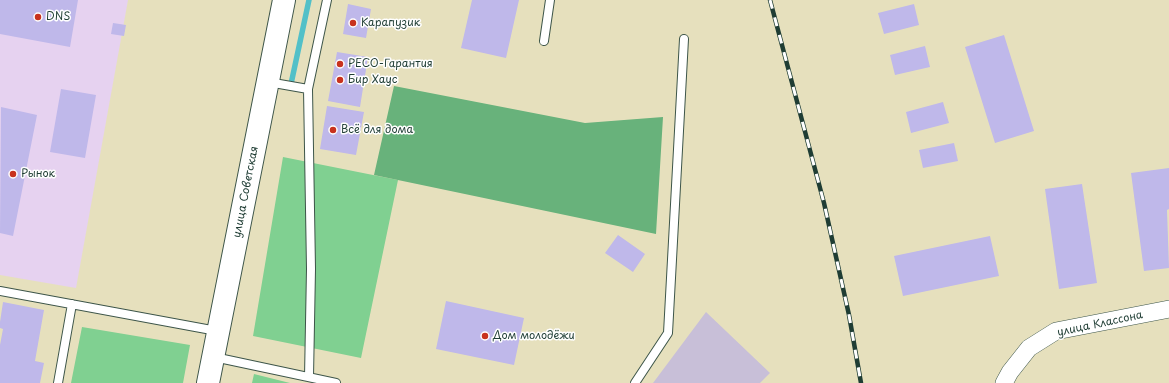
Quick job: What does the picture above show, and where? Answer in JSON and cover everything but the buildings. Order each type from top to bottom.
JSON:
[{"type":"street","name":"улица Советская","points":[[208,383],[284,0]]},
{"type":"street","name":"улица Классона","points":[[1004,383],[1010,372],[1029,348],[1056,331],[1169,309]]},
{"type":"lane","points":[[309,377],[311,269],[308,89],[327,0]]},
{"type":"lane","points":[[544,41],[550,0]]},
{"type":"lane","points":[[635,383],[668,333],[684,39]]},
{"type":"lane","points":[[267,82],[308,89]]},
{"type":"lane","points":[[0,291],[218,331]]},
{"type":"lane","points":[[58,383],[72,304]]},
{"type":"lane","points":[[213,357],[336,383]]},
{"type":"shaded area","name":"Рынок","points":[[0,0],[128,0],[76,288],[0,275]]},
{"type":"shaded area","points":[[706,312],[770,373],[760,383],[653,383]]},
{"type":"green space","points":[[394,86],[585,123],[663,117],[656,234],[374,175]]},
{"type":"green space","points":[[283,157],[398,180],[361,358],[253,336]]},
{"type":"green space","points":[[82,327],[190,345],[183,383],[71,383]]},
{"type":"green space","points":[[254,374],[290,383],[252,383]]},
{"type":"waterway","points":[[291,84],[309,0]]},
{"type":"railway","points":[[770,0],[824,203],[849,315],[861,383]]},
{"type":"place","name":"DNS","points":[[38,17]]},
{"type":"place","name":"Карапузик","points":[[353,23]]},
{"type":"place","name":"РЕСО-Гарантия","points":[[340,64]]},
{"type":"place","name":"Бир Хаус","points":[[340,80]]},
{"type":"place","name":"Всё для дома","points":[[333,130]]},
{"type":"place","name":"Рынок","points":[[13,174]]},
{"type":"place","name":"Дом молодёжи","points":[[485,336]]}]
